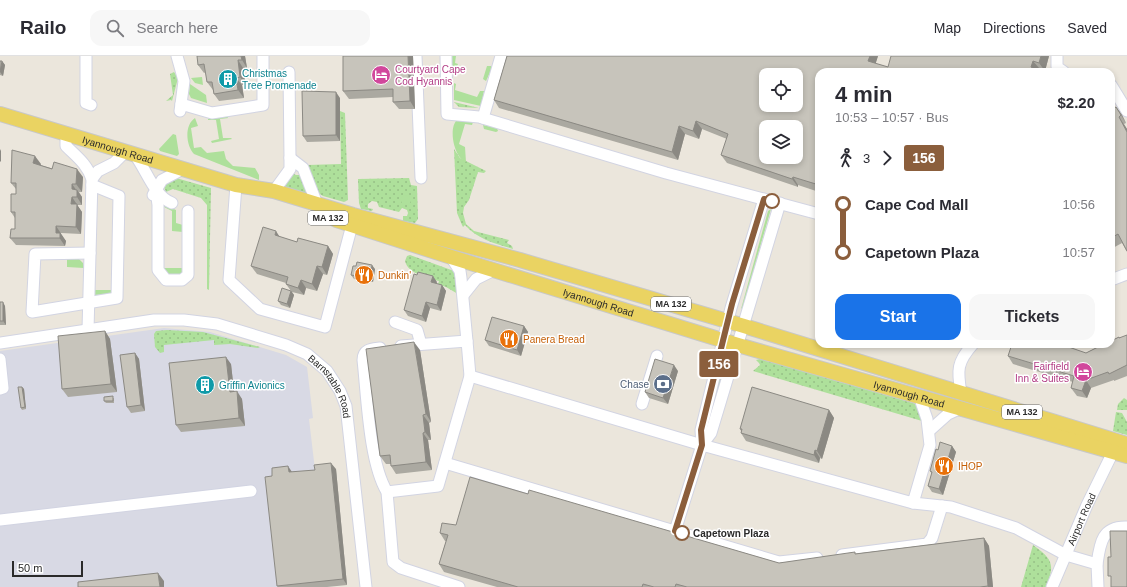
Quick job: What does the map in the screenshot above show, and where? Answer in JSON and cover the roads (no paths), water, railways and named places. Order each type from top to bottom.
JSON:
[{"type":"main road","name":"Iyannough Road","points":[[0,114],[183,170],[236,185],[274,191],[520,260],[729,321],[815,348]]},
{"type":"main road","name":"Iyannough Road","points":[[236,185],[271,200],[738,345],[1127,456]]},
{"type":"main road","name":"Iyannough Road","points":[[815,348],[1127,444]]},
{"type":"street","points":[[86,56],[86,103],[91,105]]},
{"type":"street","points":[[177,56],[184,81],[180,108],[212,113],[263,105],[263,56]]},
{"type":"street","points":[[416,56],[422,178]]},
{"type":"street","points":[[446,56],[447,114],[483,118],[666,173],[815,213]]},
{"type":"street","points":[[483,118],[501,56]]},
{"type":"street","points":[[1057,56],[1057,67],[1058,68]]},
{"type":"street","points":[[274,191],[290,169],[290,72]]},
{"type":"street","points":[[1115,92],[1127,111]]},
{"type":"street","points":[[66,134],[66,146],[83,161],[90,170],[92,182],[88,330]]},
{"type":"street","points":[[92,182],[98,171],[130,154],[144,167],[158,205],[158,270],[166,280],[182,280],[188,275],[188,211]]},
{"type":"street","points":[[290,158],[303,168],[317,204]]},
{"type":"street","points":[[154,194],[162,180],[183,170]]},
{"type":"street","points":[[90,253],[35,254],[32,312],[118,298],[118,196],[92,182]]},
{"type":"street","points":[[236,185],[229,280],[260,309],[325,327],[352,225]]},
{"type":"street","points":[[154,194],[172,203]]},
{"type":"street","points":[[702,445],[701,430],[729,321],[764,199]]},
{"type":"street","points":[[675,531],[702,445],[711,433],[780,203]]},
{"type":"street","points":[[387,492],[438,486],[470,376],[464,294],[460,271],[451,257]]},
{"type":"street","points":[[464,294],[476,279],[494,270]]},
{"type":"street","points":[[1115,278],[1127,274]]},
{"type":"street","name":"Barnstable Road","points":[[0,343],[146,321],[184,320],[217,324],[298,349],[316,360],[327,371],[340,391],[346,406],[366,587]]},
{"type":"street","points":[[395,322],[417,330],[421,344]]},
{"type":"street","points":[[459,587],[395,565],[393,559],[387,492],[382,484],[375,463],[363,357],[365,352],[369,350],[421,344],[467,341]]},
{"type":"street","points":[[961,393],[958,377],[959,365],[962,357],[970,348]]},
{"type":"street","points":[[642,404],[657,356]]},
{"type":"street","points":[[0,359],[2,388],[0,389]]},
{"type":"street","points":[[470,376],[702,445],[913,503],[942,506],[1016,528],[1066,555],[1097,564]]},
{"type":"street","points":[[913,503],[930,445],[925,411],[919,396]]},
{"type":"street","points":[[929,431],[948,414],[961,408]]},
{"type":"street","name":"Airport Road","points":[[1052,587],[1087,506],[1113,452]]},
{"type":"street","points":[[444,462],[779,562],[927,544],[932,538],[942,506]]},
{"type":"street","points":[[0,520],[251,491]]},
{"type":"street","points":[[1098,587],[1097,564],[1101,542],[1110,529],[1117,526],[1127,527]]},
{"type":"place","name":"Courtyard Cape Cod Hyannis","points":[[381,75]]},
{"type":"place","name":"Christmas Tree Promenade","points":[[228,79]]},
{"type":"place","name":"Dunkin'","points":[[364,275]]},
{"type":"place","name":"Panera Bread","points":[[509,339]]},
{"type":"place","name":"Fairfield Inn & Suites","points":[[1083,372]]},
{"type":"place","name":"Chase","points":[[663,384]]},
{"type":"place","name":"Griffin Avionics","points":[[205,385]]},
{"type":"place","name":"IHOP","points":[[944,466]]},
{"type":"place","name":"Capetown Plaza","points":[[682,533]]}]
